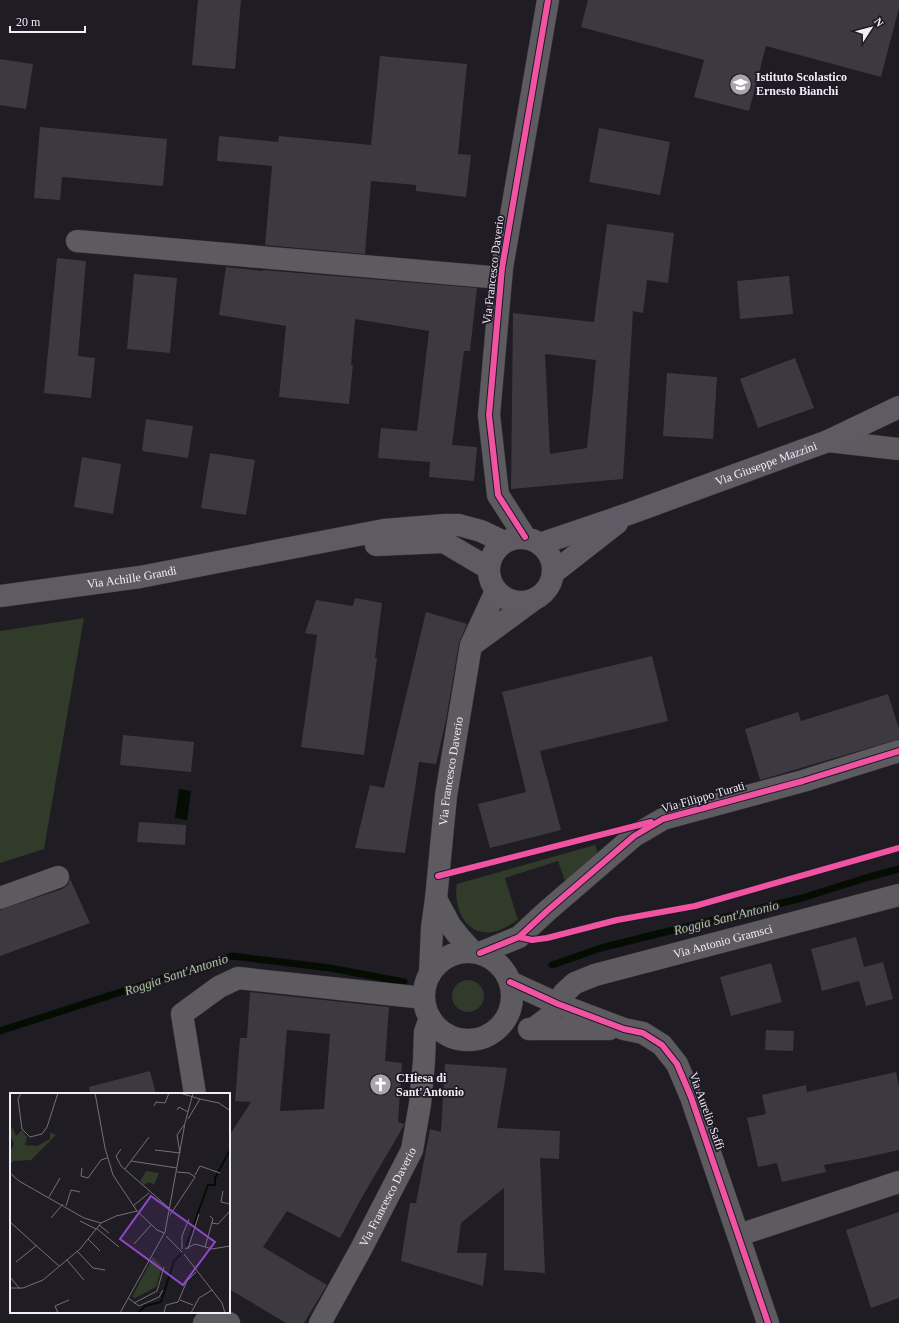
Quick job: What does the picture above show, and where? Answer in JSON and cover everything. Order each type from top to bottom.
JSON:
[{"type":"main road","name":"Via Giuseppe Mazzini","points":[[523,541],[630,513],[828,441],[899,407]]},
{"type":"main road","name":"Via Giuseppe Mazzini","points":[[554,573],[630,513]]},
{"type":"main road","name":"Via Achille Grandi","points":[[0,596],[140,577],[384,530],[459,525],[523,541]]},
{"type":"main road","points":[[523,541],[552,559],[554,573],[548,588],[539,597],[532,601],[518,602],[506,599],[496,591],[490,581],[488,568],[492,555],[500,545],[523,541]]},
{"type":"main road","name":"Via Achille Grandi","points":[[263,554],[382,544],[444,542],[488,568]]},
{"type":"street","name":"Via Francesco Daverio","points":[[523,541],[498,494],[489,415],[501,278],[548,0]]},
{"type":"street","points":[[77,241],[501,278]]},
{"type":"street","points":[[828,441],[899,449]]},
{"type":"street","name":"Via Francesco Daverio","points":[[430,974],[432,928],[446,796],[472,645],[496,591]]},
{"type":"street","points":[[472,645],[532,601]]},
{"type":"street","name":"Via Filippo Turati","points":[[508,978],[509,956],[519,937],[634,836],[663,819],[796,783],[899,751]]},
{"type":"street","points":[[0,898],[58,877]]},
{"type":"street","name":"Via Antonio Gramsci","points":[[533,1029],[549,1017],[564,993],[575,983],[595,975],[899,895]]},
{"type":"street","points":[[436,899],[450,925],[461,939],[477,952],[490,957],[508,978],[512,995],[511,1007],[506,1019],[498,1029],[488,1036],[476,1040],[464,1040],[452,1037],[439,1029],[427,1008],[426,985],[430,974],[438,964],[449,957],[460,953],[477,952]]},
{"type":"street","name":"Via Filippo Turati","points":[[477,952],[519,937]]},
{"type":"street","points":[[195,1093],[182,1014],[219,987],[238,978],[427,1008]]},
{"type":"street","name":"Via Aurelio Saffi","points":[[508,978],[558,1004],[624,1029],[643,1033],[662,1045],[677,1064],[687,1084],[768,1323]]},
{"type":"street","name":"Via Francesco Daverio","points":[[320,1323],[361,1249],[412,1150],[420,1104],[427,1008]]},
{"type":"street","name":"Via Aurelio Saffi","points":[[498,1029],[624,1029]]},
{"type":"street","points":[[424,1061],[440,1044],[452,1037]]},
{"type":"street","points":[[739,1235],[899,1182]]},
{"type":"street","points":[[204,1323],[225,1321],[229,1323]]},
{"type":"green space","points":[[84,618],[44,849],[0,863],[0,631]]},
{"type":"green space","points":[[595,845],[599,858],[565,881],[558,861],[505,878],[518,920],[506,927],[493,932],[475,930],[468,925],[459,911],[456,893],[457,884]]},
{"type":"green space","points":[[465,980],[471,980],[481,987],[484,996],[483,1002],[477,1009],[471,1012],[465,1012],[455,1005],[452,999],[452,993],[459,983]]},
{"type":"shaded area","points":[[179,789],[191,791],[187,820],[175,818]]},
{"type":"building","points":[[198,0],[241,0],[235,69],[192,65]]},
{"type":"building","points":[[588,0],[899,0],[899,8],[881,77],[766,46],[749,111],[694,97],[704,60],[581,27]]},
{"type":"building","points":[[380,56],[467,64],[458,154],[471,155],[466,197],[416,191],[416,185],[371,181],[365,254],[265,245],[272,166],[217,161],[219,136],[278,142],[279,136],[371,145]]},
{"type":"building","points":[[0,59],[33,64],[26,109],[0,105]]},
{"type":"building","points":[[40,127],[167,139],[163,186],[62,177],[60,200],[34,198]]},
{"type":"building","points":[[599,128],[670,142],[660,195],[589,182]]},
{"type":"building","points":[[607,224],[674,233],[668,283],[647,280],[643,313],[633,311],[623,479],[511,489],[513,313],[594,322]],"holes":[[[545,354],[596,360],[587,448],[550,454]]]},
{"type":"building","points":[[57,258],[86,261],[78,356],[95,358],[91,398],[44,393]]},
{"type":"building","points":[[226,267],[477,288],[470,351],[464,351],[452,445],[477,447],[474,481],[429,477],[430,462],[378,458],[381,428],[417,431],[429,331],[355,319],[351,365],[353,365],[349,404],[279,397],[286,326],[219,315]]},
{"type":"building","points":[[134,274],[177,278],[170,353],[127,349]]},
{"type":"building","points":[[789,276],[793,314],[740,319],[737,281]]},
{"type":"building","points":[[795,358],[814,408],[758,428],[740,379]]},
{"type":"building","points":[[667,373],[717,377],[713,439],[663,436]]},
{"type":"building","points":[[146,419],[193,426],[188,458],[142,451]]},
{"type":"building","points":[[210,453],[255,460],[246,515],[201,508]]},
{"type":"building","points":[[82,457],[121,464],[113,514],[74,507]]},
{"type":"building","points":[[355,598],[382,603],[375,658],[377,658],[364,755],[301,747],[317,635],[305,633],[316,600],[353,606]]},
{"type":"building","points":[[426,612],[467,624],[459,643],[446,720],[436,764],[419,762],[405,853],[355,848],[370,785],[384,788]]},
{"type":"building","points":[[652,656],[668,721],[540,751],[561,830],[490,848],[478,804],[526,792],[502,692]]},
{"type":"building","points":[[888,694],[899,729],[899,739],[760,780],[745,729],[798,712],[801,721]]},
{"type":"building","points":[[123,735],[194,742],[191,772],[120,765]]},
{"type":"building","points":[[139,822],[186,825],[185,845],[137,842]]},
{"type":"building","points":[[70,879],[90,923],[0,956],[0,910],[62,889],[68,885]]},
{"type":"building","points":[[856,937],[864,967],[883,962],[893,999],[866,1006],[859,981],[822,991],[811,949]]},
{"type":"building","points":[[771,963],[782,1002],[731,1016],[720,977]]},
{"type":"building","points":[[250,992],[389,1007],[385,1061],[402,1063],[398,1122],[404,1124],[403,1127],[340,1238],[287,1211],[263,1247],[327,1285],[304,1323],[286,1323],[230,1290],[230,1134],[251,1102],[235,1101],[240,1038],[247,1038]],"holes":[[[287,1030],[330,1034],[324,1109],[280,1111]]]},
{"type":"building","points":[[766,1030],[794,1031],[793,1051],[765,1050]]},
{"type":"building","points":[[445,1064],[507,1068],[497,1128],[560,1131],[559,1159],[540,1158],[545,1273],[504,1270],[504,1188],[461,1223],[457,1253],[487,1253],[483,1286],[401,1261],[410,1203],[416,1203],[430,1129],[441,1132]]},
{"type":"building","points":[[150,1071],[156,1093],[90,1093],[89,1087]]},
{"type":"building","points":[[896,1072],[899,1087],[899,1150],[824,1165],[826,1172],[782,1182],[777,1163],[758,1167],[747,1118],[766,1114],[762,1095],[806,1085],[807,1092]]},
{"type":"building","points":[[899,1212],[899,1298],[871,1308],[846,1230]]},
{"type":"waterway","name":"Roggia Sant'Antonio","points":[[552,965],[601,948],[802,898],[899,869]]},
{"type":"waterway","name":"Roggia Sant'Antonio","points":[[0,1031],[232,956],[330,968],[404,982]]},
{"type":"cycle path","points":[[525,537],[498,495],[489,415],[502,268],[548,0]]},
{"type":"cycle path","points":[[480,953],[519,937],[634,836],[663,819],[803,781],[899,751]]},
{"type":"cycle path","points":[[438,876],[651,822]]},
{"type":"cycle path","points":[[519,937],[532,940],[547,938],[617,920],[695,906],[899,848]]},
{"type":"cycle path","points":[[510,982],[558,1004],[624,1029],[643,1033],[662,1045],[677,1064],[691,1097],[768,1323]]},
{"type":"place","name":"Istituto Scolastico Ernesto Bianchi","points":[[740,84]]},
{"type":"place","name":"CHiesa di Sant'Antonio","points":[[380,1085]]}]
